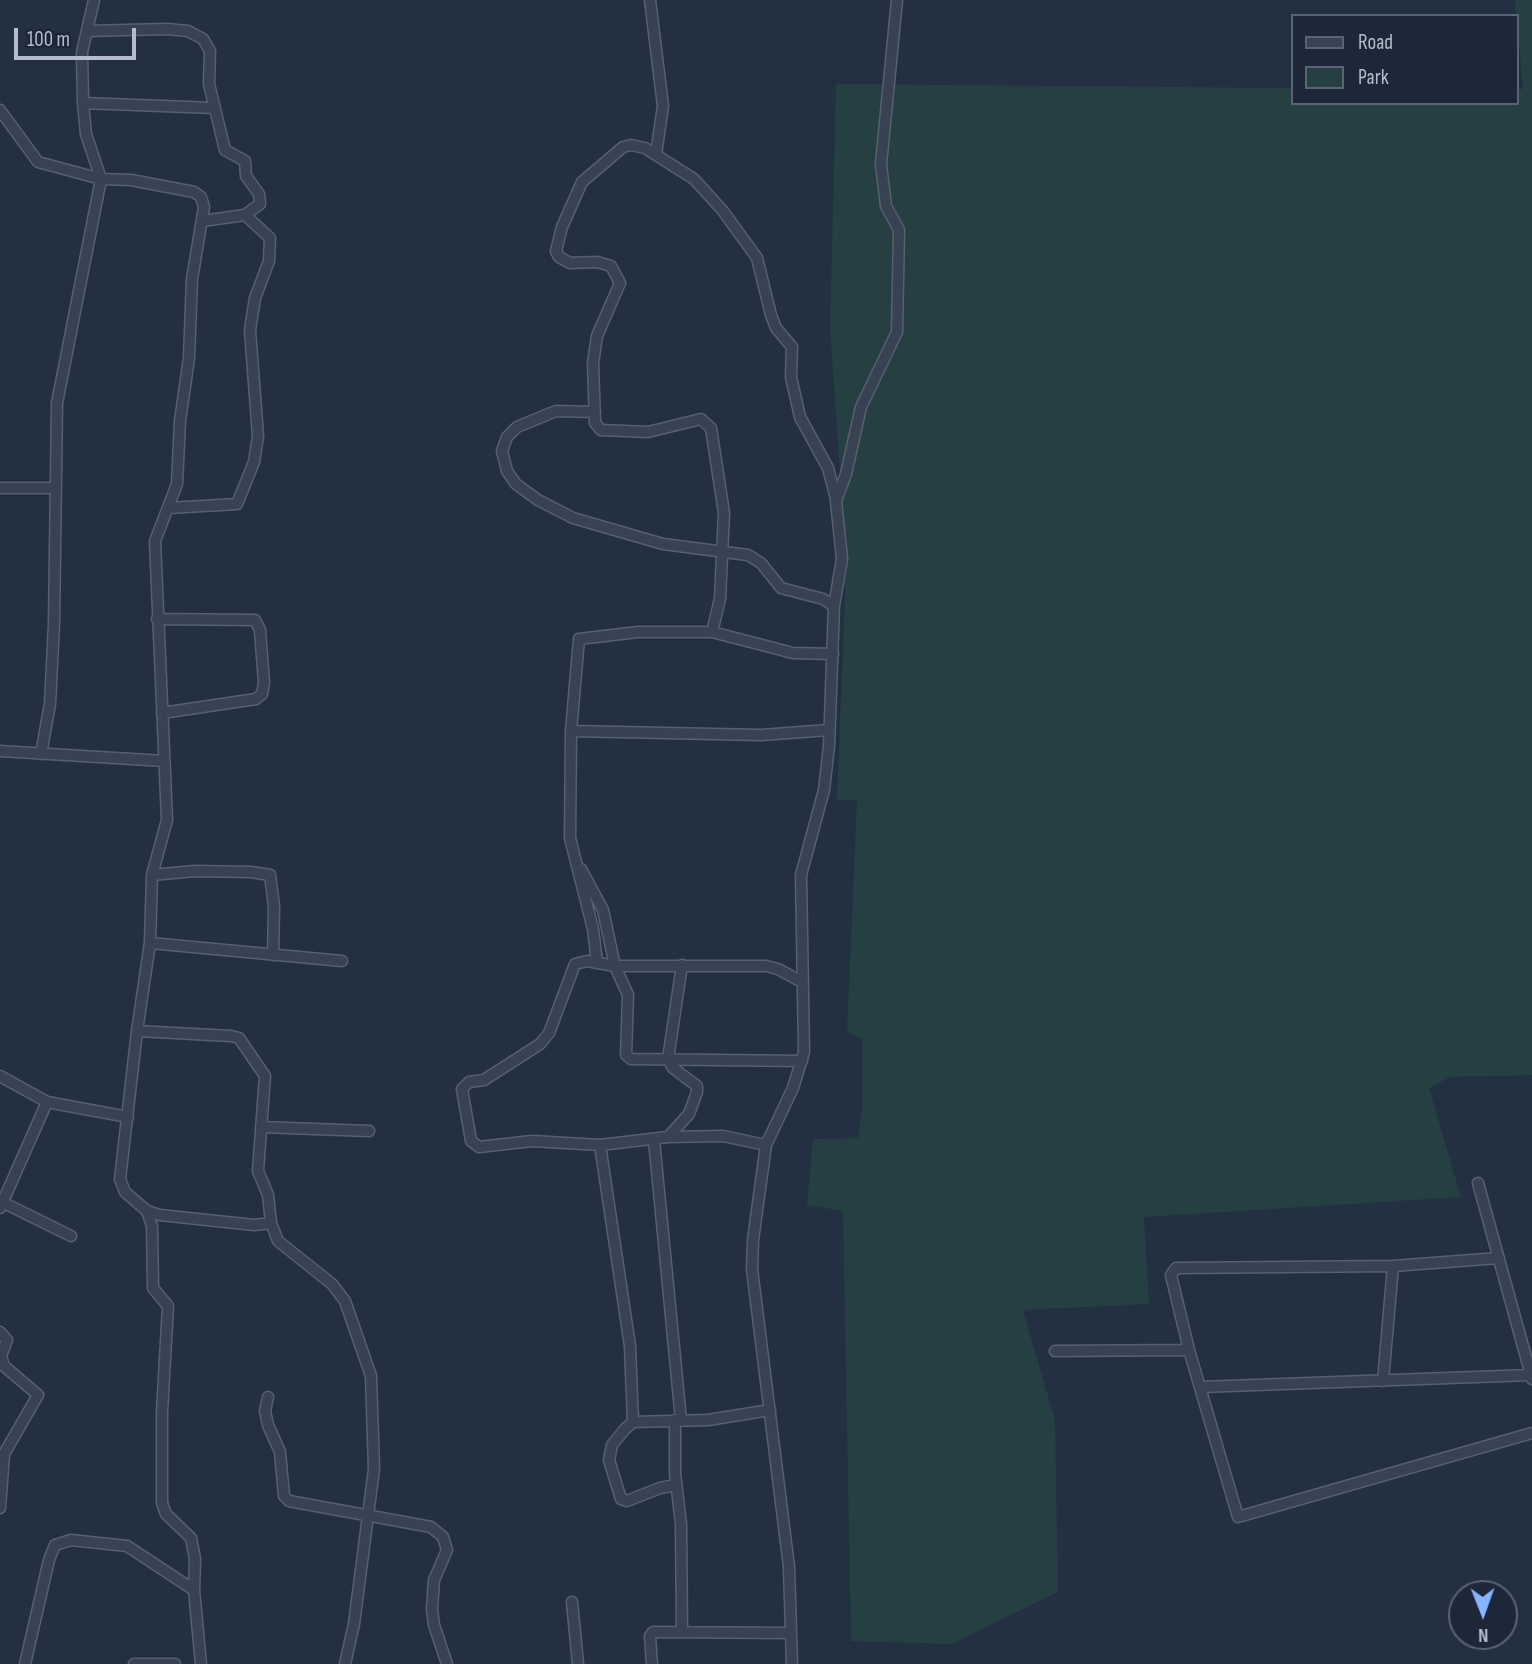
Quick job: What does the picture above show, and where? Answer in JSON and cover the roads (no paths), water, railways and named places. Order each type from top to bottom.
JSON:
[{"type":"street","points":[[41,754],[50,704],[54,638],[59,391],[102,180],[86,134],[83,103],[82,52],[94,0]]},
{"type":"street","points":[[650,0],[663,106],[656,154]]},
{"type":"street","points":[[836,500],[846,474],[861,407],[897,332],[899,230],[886,206],[881,164],[897,0]]},
{"type":"street","points":[[87,31],[167,29],[188,31],[203,39],[210,51],[209,84],[225,150],[245,161],[246,176],[259,194],[260,204],[246,215],[202,221]]},
{"type":"street","points":[[83,103],[215,108]]},
{"type":"street","points":[[0,110],[38,162],[102,180],[121,179],[194,192],[201,198],[202,221],[192,279],[189,358],[180,421],[177,484],[155,541],[166,834],[152,875],[150,943],[120,1179],[125,1192],[147,1211],[160,1215],[254,1225],[271,1223]]},
{"type":"street","points":[[712,632],[720,599],[723,552],[721,485],[717,452],[708,422],[693,420],[648,432],[611,433],[601,430],[595,423],[593,363],[597,336],[620,283],[611,266],[605,263],[564,261],[556,251],[582,182],[622,147],[631,145],[656,154],[694,179],[723,211],[757,258],[771,315],[776,327],[792,347],[790,377],[800,417],[828,468],[836,500],[842,559],[834,606],[824,790],[801,875],[802,982],[806,1037],[802,1061],[766,1145],[753,1240],[752,1269],[789,1567],[792,1664]]},
{"type":"street","points":[[168,508],[237,504],[254,462],[258,436],[250,330],[255,298],[269,261],[270,238],[246,215]]},
{"type":"street","points":[[594,412],[556,411],[517,427],[507,437],[502,451],[507,471],[516,484],[538,500],[573,518],[663,544],[755,559],[781,588],[823,599],[834,606]]},
{"type":"street","points":[[0,488],[56,488]]},
{"type":"street","points":[[157,619],[255,620],[260,630],[264,683],[262,694],[256,699],[162,713]]},
{"type":"street","points":[[597,962],[593,929],[569,838],[571,731],[579,639],[638,632],[712,632],[793,653],[833,654]]},
{"type":"street","points":[[571,731],[761,735],[829,730]]},
{"type":"street","points":[[0,751],[164,761]]},
{"type":"street","points":[[576,863],[603,910],[615,966],[628,995],[626,1055],[631,1059],[802,1061]]},
{"type":"street","points":[[152,875],[206,871],[270,875],[274,906],[273,955]]},
{"type":"street","points":[[150,943],[342,961]]},
{"type":"street","points":[[766,1145],[723,1136],[668,1137],[600,1145],[532,1141],[473,1145],[461,1089],[469,1082],[484,1080],[540,1044],[549,1033],[575,964],[597,962],[615,966],[766,966],[778,969],[802,982]]},
{"type":"street","points":[[668,1137],[689,1114],[697,1086],[673,1068],[668,1059],[682,965]]},
{"type":"street","points":[[137,1031],[223,1034],[239,1038],[265,1076],[258,1171],[268,1195],[271,1223],[278,1241],[332,1283],[345,1301],[371,1376],[374,1469],[354,1623],[345,1664]]},
{"type":"street","points":[[0,1076],[47,1102],[128,1116]]},
{"type":"street","points":[[47,1102],[1,1204],[71,1236]]},
{"type":"street","points":[[261,1127],[369,1131]]},
{"type":"street","points":[[654,1140],[678,1420],[676,1485],[681,1524],[682,1631]]},
{"type":"street","points":[[600,1145],[630,1346],[633,1422]]},
{"type":"street","points":[[1200,1387],[1531,1378],[1527,1342],[1478,1183]]},
{"type":"street","points":[[147,1211],[152,1226],[153,1288],[168,1306],[162,1412],[162,1503],[166,1514],[191,1538],[195,1559],[194,1590],[201,1664]]},
{"type":"street","points":[[1499,1258],[1393,1266],[1176,1268],[1171,1275],[1189,1350],[1238,1517],[1532,1433]]},
{"type":"street","points":[[1383,1381],[1393,1266]]},
{"type":"street","points":[[0,1332],[7,1340],[1,1356],[4,1366],[38,1395],[4,1454],[0,1507]]},
{"type":"street","points":[[1055,1350],[1189,1350]]},
{"type":"street","points":[[268,1397],[265,1411],[279,1452],[284,1496],[296,1503],[368,1513],[431,1527],[443,1537],[447,1550],[435,1580],[432,1609],[434,1625],[447,1664]]},
{"type":"street","points":[[676,1485],[660,1488],[627,1501],[621,1499],[609,1460],[610,1451],[633,1422],[708,1420],[770,1410]]},
{"type":"street","points":[[25,1664],[49,1560],[55,1545],[61,1542],[71,1540],[127,1546],[194,1590]]},
{"type":"street","points":[[572,1602],[578,1664]]},
{"type":"street","points":[[652,1664],[650,1636],[653,1632],[791,1633]]},
{"type":"street","points":[[134,1664],[174,1664]]}]
